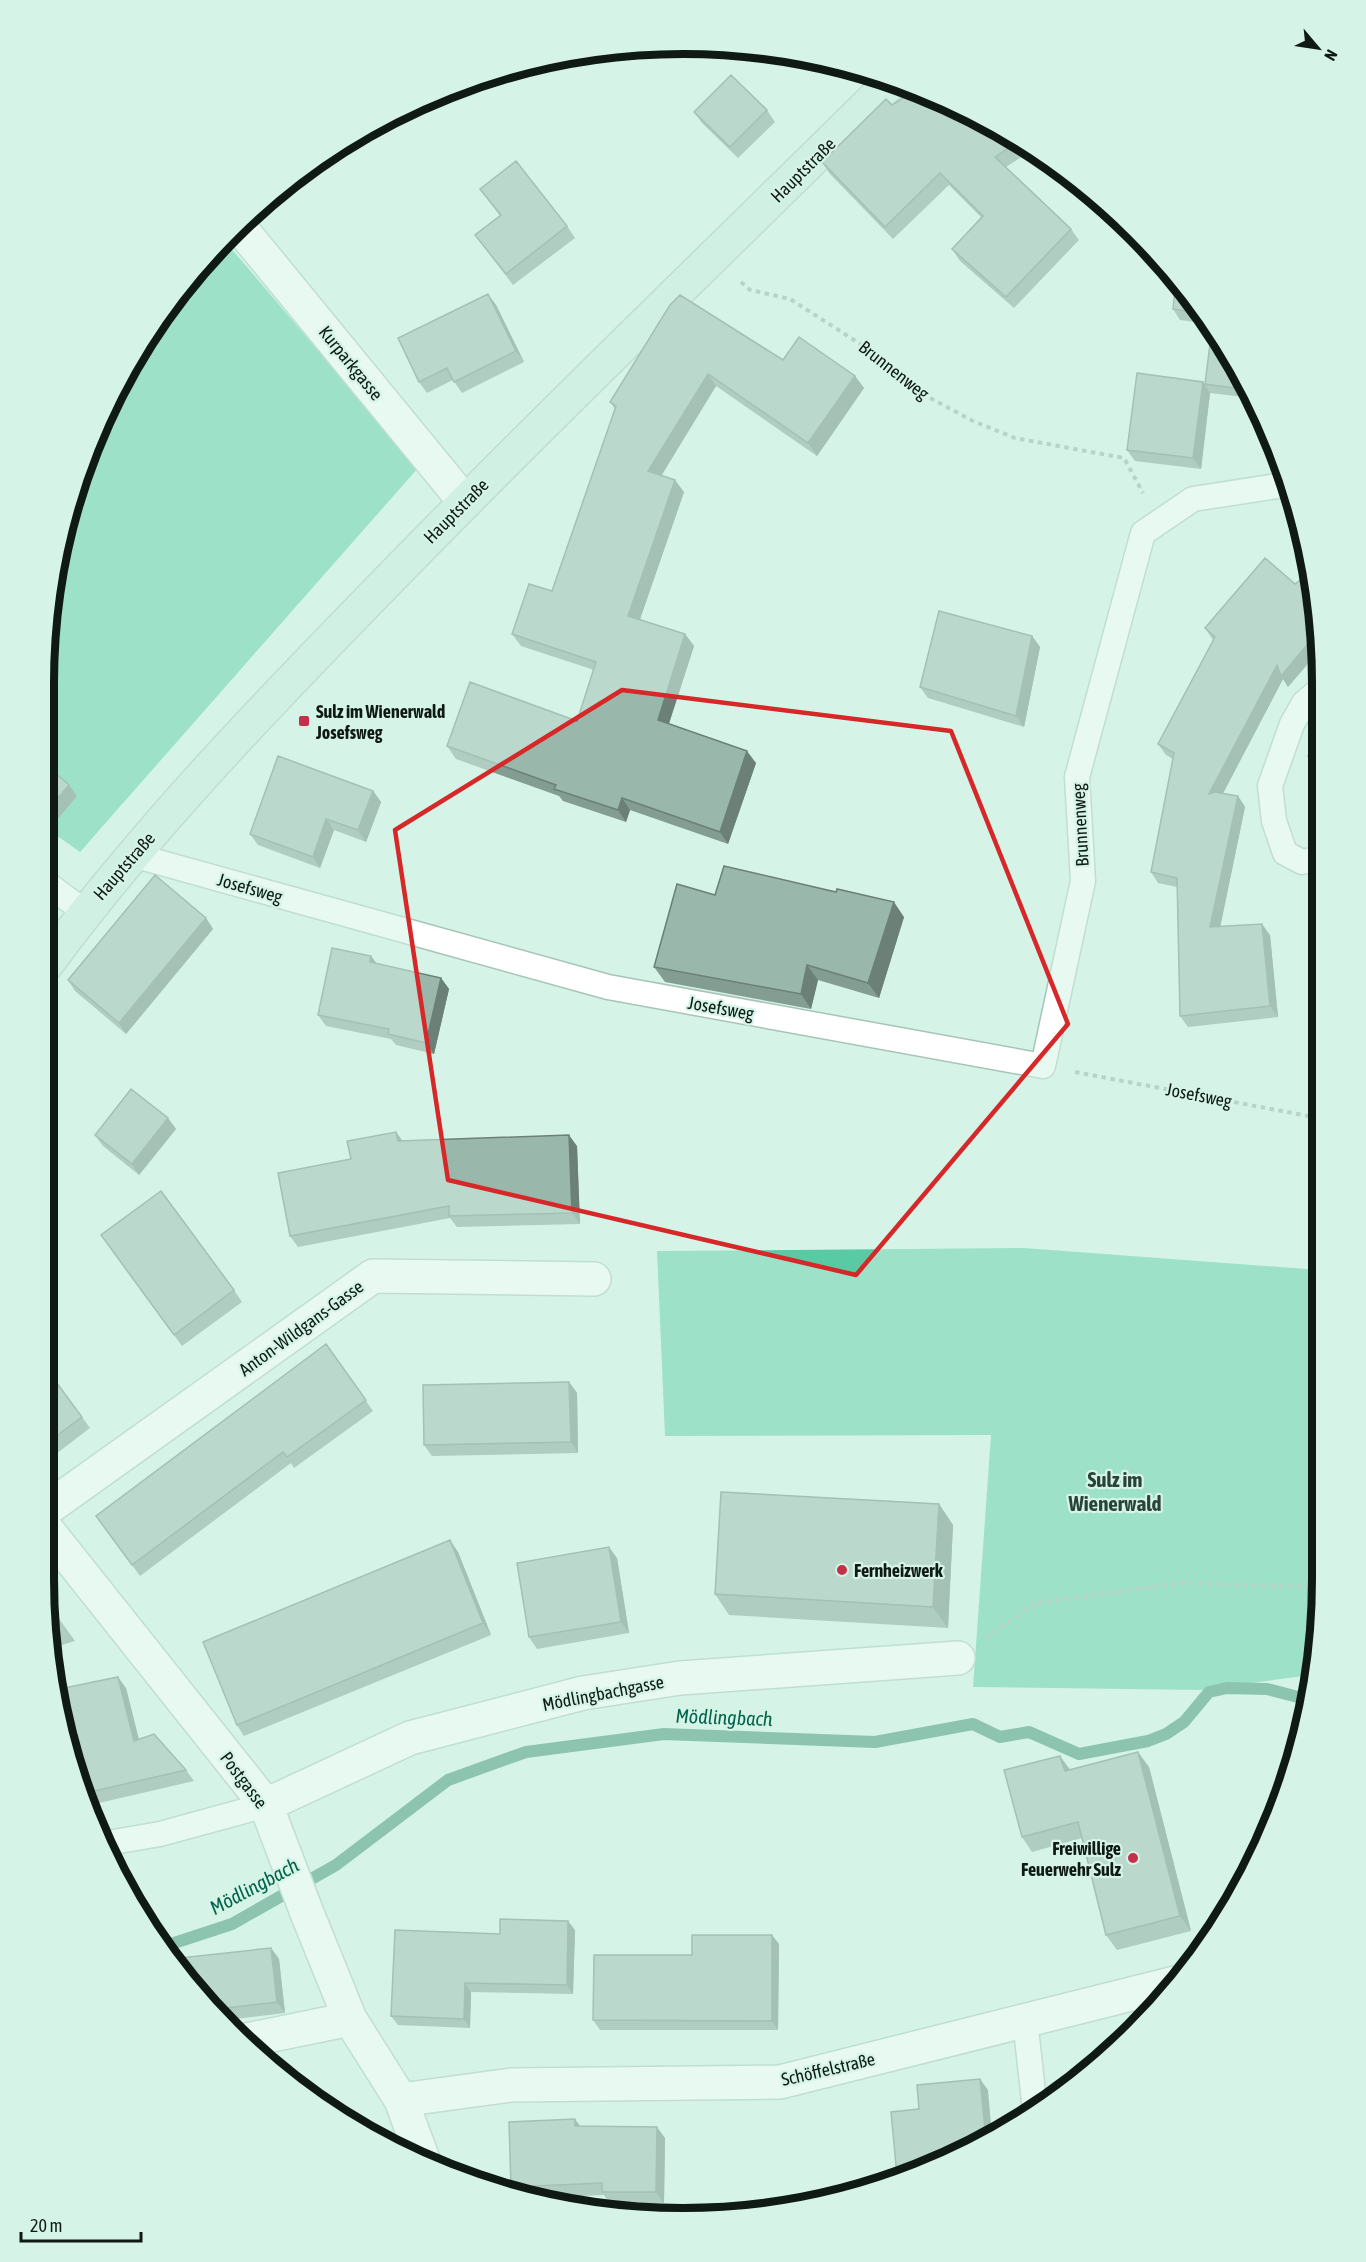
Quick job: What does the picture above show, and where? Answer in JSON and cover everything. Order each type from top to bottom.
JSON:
[{"type":"main road","name":"Hauptstraße","points":[[54,954],[85,912],[133,855],[272,699],[465,502],[886,87]]},
{"type":"street","name":"Kurparkgasse","points":[[244,232],[465,502]]},
{"type":"street","name":"Anton-Wildgans-Gasse","points":[[54,1504],[373,1276],[594,1279]]},
{"type":"street","name":"Postgasse","points":[[54,1539],[266,1805],[350,2019],[401,2100],[419,2150]]},
{"type":"street","name":"Mödlingbachgasse","points":[[266,1805],[410,1738],[583,1694],[680,1678],[958,1658]]},
{"type":"street","name":"Schöffelstraße","points":[[401,2100],[511,2085],[780,2082],[1162,1986]]},
{"type":"street","points":[[254,2039],[350,2019]]},
{"type":"lane","name":"Brunnenweg","points":[[1043,1066],[1083,881],[1077,777],[1143,533],[1192,499],[1280,485]]},
{"type":"lane","points":[[1312,697],[1304,704],[1292,724],[1269,786],[1274,821],[1285,854],[1302,862],[1312,861]]},
{"type":"lane","name":"Josefsweg","points":[[133,855],[608,987],[1043,1066]]},
{"type":"lane","points":[[54,889],[85,912]]},
{"type":"lane","points":[[112,1842],[159,1834],[266,1805]]},
{"type":"lane","points":[[1025,2020],[1034,2101]]},
{"type":"path","name":"Brunnenweg","points":[[713,258],[750,290],[790,299],[876,354],[930,398],[973,421],[1015,438],[1124,458],[1157,524]]},
{"type":"path","name":"Josefsweg","points":[[1043,1066],[1312,1117]]},
{"type":"path","points":[[958,1658],[1035,1603],[1182,1583],[1312,1587]]},
{"type":"highlighted area","points":[[622,690],[951,731],[1068,1024],[856,1275],[448,1180],[395,830]]},
{"type":"green space","points":[[230,247],[418,468],[80,852],[54,834],[55,642],[59,601],[75,520],[102,442],[138,368],[184,300]]},
{"type":"green space","points":[[1024,1248],[1312,1269],[1312,1579],[1311,1620],[1304,1676],[1200,1690],[973,1687],[991,1435],[665,1436],[657,1251]]},
{"type":"building","points":[[731,75],[767,110],[730,147],[694,112]]},
{"type":"building","points":[[907,95],[961,119],[1011,146],[995,157],[1071,229],[1006,297],[952,249],[983,216],[940,173],[885,227],[822,162],[886,99],[892,105]]},
{"type":"building","points":[[516,161],[567,226],[506,274],[475,235],[501,215],[480,189]]},
{"type":"building","points":[[1175,291],[1190,311],[1173,309]]},
{"type":"building","points":[[488,294],[516,351],[454,382],[447,368],[419,382],[398,338]]},
{"type":"building","points":[[680,295],[783,360],[799,337],[855,376],[808,443],[708,374],[648,471],[675,480],[628,616],[685,634],[658,720],[747,751],[720,832],[622,798],[618,810],[554,789],[556,785],[447,746],[470,682],[577,721],[596,662],[512,634],[529,584],[552,591],[616,406],[610,402],[670,305]]},
{"type":"building","points":[[1210,341],[1239,389],[1205,384]]},
{"type":"building","points":[[1137,373],[1203,382],[1193,458],[1127,450]]},
{"type":"building","points":[[1265,558],[1295,584],[1303,578],[1311,640],[1281,676],[1277,665],[1209,794],[1215,792],[1238,796],[1210,927],[1262,924],[1270,1006],[1180,1016],[1177,878],[1151,872],[1174,753],[1158,744],[1215,637],[1205,628]]},
{"type":"building","points":[[939,611],[1032,636],[1016,716],[920,687]]},
{"type":"building","points":[[1312,755],[1312,768],[1308,756]]},
{"type":"building","points":[[278,756],[373,791],[358,830],[326,819],[313,857],[250,834]]},
{"type":"building","points":[[54,772],[69,785],[54,803]]},
{"type":"building","points":[[724,866],[836,892],[837,889],[894,902],[868,983],[807,965],[801,994],[654,967],[677,884],[715,895]]},
{"type":"building","points":[[155,875],[206,918],[119,1023],[68,980]]},
{"type":"building","points":[[332,948],[371,956],[370,962],[441,978],[426,1043],[388,1034],[389,1029],[318,1015]]},
{"type":"building","points":[[131,1089],[168,1118],[132,1164],[95,1135]]},
{"type":"building","points":[[396,1132],[398,1141],[569,1135],[572,1213],[449,1216],[449,1206],[290,1236],[278,1173],[351,1159],[347,1141]]},
{"type":"building","points":[[161,1191],[234,1290],[174,1335],[101,1235]]},
{"type":"building","points":[[326,1344],[366,1400],[287,1457],[283,1452],[132,1565],[96,1516]]},
{"type":"building","points":[[54,1379],[82,1417],[54,1438]]},
{"type":"building","points":[[569,1382],[571,1442],[424,1445],[423,1385]]},
{"type":"building","name":"Fernheizwerk","points":[[721,1492],[939,1504],[933,1607],[715,1594]]},
{"type":"building","points":[[450,1540],[483,1623],[237,1725],[203,1642]]},
{"type":"building","points":[[609,1547],[621,1622],[529,1637],[517,1563]]},
{"type":"building","points":[[118,1677],[134,1741],[154,1734],[186,1770],[91,1792],[75,1742],[64,1688]]},
{"type":"building","points":[[1138,1752],[1180,1916],[1106,1935],[1078,1822],[1022,1837],[1004,1770],[1060,1756],[1065,1771]]},
{"type":"building","points":[[500,1919],[568,1921],[567,1985],[465,1983],[464,2019],[391,2016],[395,1930],[500,1934]]},
{"type":"building","points":[[692,1935],[772,1935],[772,2021],[593,2020],[594,1955],[692,1955]]},
{"type":"building","points":[[271,1948],[277,2002],[223,2008],[181,1958]]},
{"type":"building","points":[[980,2079],[985,2130],[896,2171],[891,2112],[919,2109],[917,2085]]},
{"type":"building","points":[[575,2119],[575,2126],[657,2127],[656,2192],[602,2192],[602,2183],[519,2187],[511,2184],[509,2122]]},
{"type":"waterway","name":"Mödlingbach","points":[[171,1944],[232,1924],[336,1865],[448,1780],[526,1752],[664,1734],[875,1742],[973,1724],[1000,1737],[1029,1732],[1079,1754],[1148,1741],[1166,1734],[1184,1722],[1209,1692],[1227,1688],[1267,1689],[1301,1698]]},
{"type":"place","name":"Sulz im Wienerwald Josefsweg","points":[[304,721]]},
{"type":"place","name":"Fernheizwerk","points":[[842,1570]]},
{"type":"place","name":"Freiwillige Feuerwehr Sulz","points":[[1133,1858]]},
{"type":"district","name":"Sulz im Wienerwald","points":[[1115,1491]]}]
